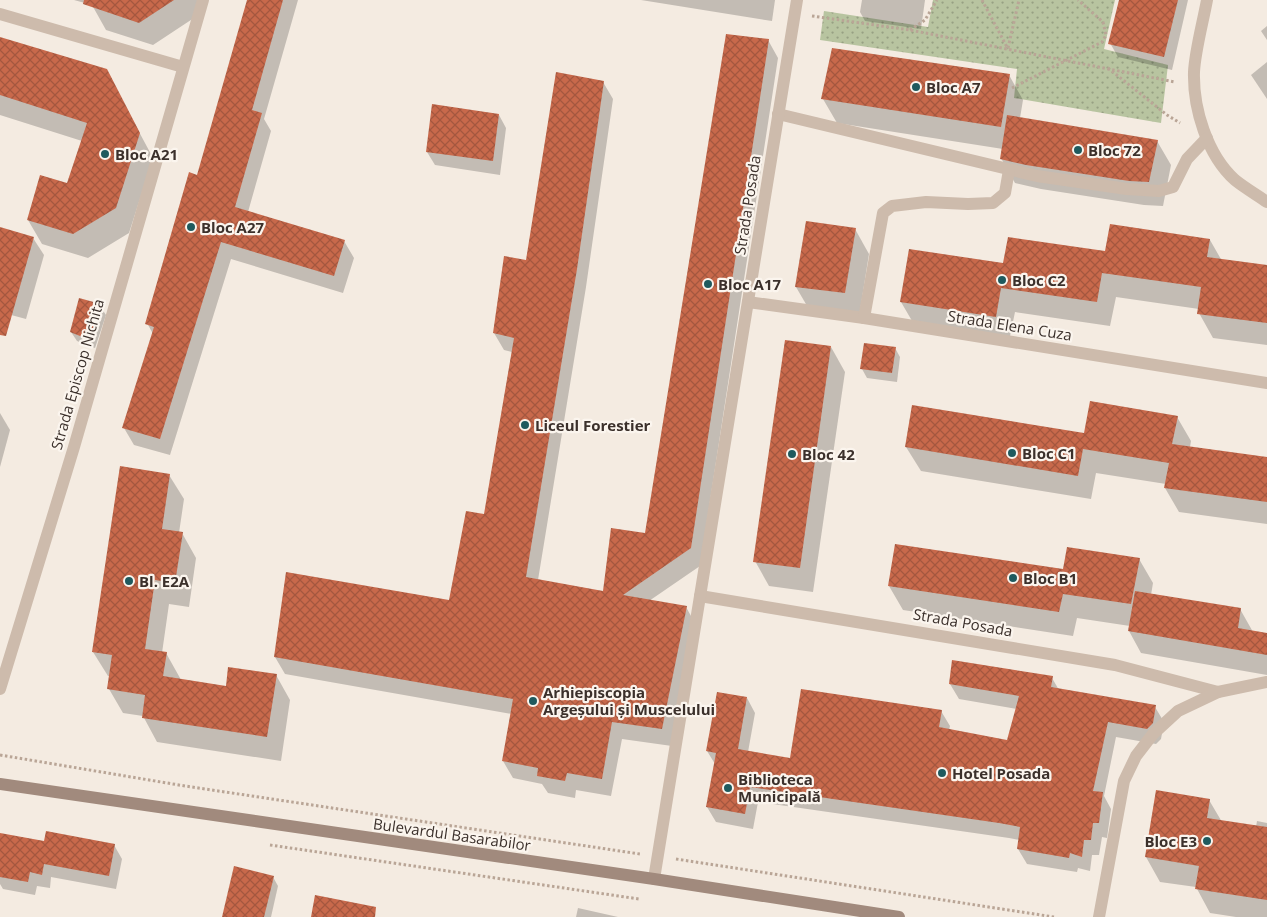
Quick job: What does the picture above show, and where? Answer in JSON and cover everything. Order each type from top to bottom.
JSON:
[{"type":"main road","name":"Bulevardul Basarabilor","points":[[0,784],[654,879],[898,917]]},
{"type":"street","name":"Strada Episcop Nichita","points":[[0,689],[71,456],[203,0]]},
{"type":"street","name":"Strada Posada","points":[[654,879],[797,0]]},
{"type":"street","points":[[1207,0],[1194,72],[1197,108],[1207,138],[1218,161],[1235,180],[1267,202]]},
{"type":"street","points":[[0,14],[183,67]]},
{"type":"street","points":[[778,114],[1009,170],[1105,187],[1159,191],[1173,187],[1187,159],[1207,138]]},
{"type":"street","points":[[864,318],[883,212],[892,206],[926,202],[993,203],[1005,193],[1009,170]]},
{"type":"street","name":"Strada Elena Cuza","points":[[748,302],[864,318],[1267,383]]},
{"type":"street","name":"Strada Posada","points":[[700,596],[1114,664],[1218,692]]},
{"type":"street","points":[[1099,917],[1124,781],[1136,756],[1153,734],[1178,711],[1218,692],[1267,682]]},
{"type":"path","points":[[910,30],[925,20],[936,0]]},
{"type":"path","points":[[982,0],[1008,49]]},
{"type":"path","points":[[1008,49],[1020,0]]},
{"type":"path","points":[[1012,88],[1102,42],[1106,35],[1103,22],[1079,0],[1072,0]]},
{"type":"path","points":[[795,13],[910,30],[1107,67],[1195,86]]},
{"type":"path","points":[[1107,67],[1167,115],[1207,138]]},
{"type":"path","points":[[0,756],[185,786],[1054,917]]},
{"type":"green space","points":[[933,0],[1115,0],[1104,49],[1168,65],[1161,123],[1014,98],[1017,69],[820,40],[824,11],[928,27]]},
{"type":"building","points":[[84,0],[174,0],[139,23],[83,4]]},
{"type":"building","name":"Bloc A27","points":[[247,0],[283,0],[252,110],[262,113],[235,207],[345,240],[334,276],[221,242],[160,439],[122,428],[154,327],[145,324],[189,172],[197,175]]},
{"type":"building","points":[[1119,0],[1178,0],[1164,57],[1108,44]]},
{"type":"building","points":[[726,34],[769,39],[691,548],[623,595],[687,606],[662,729],[612,722],[602,779],[567,773],[565,781],[537,776],[538,768],[502,761],[513,699],[274,657],[286,572],[449,600],[466,511],[484,514],[514,338],[493,333],[504,256],[526,260],[556,72],[604,81],[577,269],[526,577],[603,591],[611,528],[645,533]]},
{"type":"building","name":"Bloc A21","points":[[0,37],[107,69],[140,133],[116,208],[73,234],[27,220],[40,175],[67,183],[87,123],[0,95]]},
{"type":"building","name":"Bloc A7","points":[[832,48],[1010,74],[1001,127],[821,99]]},
{"type":"building","points":[[432,104],[499,114],[493,161],[426,152]]},
{"type":"building","name":"Bloc 72","points":[[1007,115],[1158,140],[1149,182],[1129,181],[1026,165],[1000,159]]},
{"type":"building","points":[[806,221],[856,228],[845,293],[795,287]]},
{"type":"building","name":"Bloc C2","points":[[1110,224],[1210,239],[1207,257],[1267,265],[1267,323],[1197,314],[1201,287],[1102,273],[1097,302],[1001,288],[996,317],[900,302],[909,249],[1003,263],[1008,237],[1105,251]]},
{"type":"building","points":[[0,227],[34,237],[6,336],[0,335]]},
{"type":"building","points":[[79,298],[101,304],[90,340],[70,332]]},
{"type":"building","name":"Bloc 42","points":[[785,340],[831,346],[800,568],[753,562]]},
{"type":"building","points":[[864,343],[896,347],[892,373],[860,369]]},
{"type":"building","name":"Bloc C1","points":[[1090,401],[1178,416],[1172,444],[1267,457],[1267,502],[1164,488],[1169,463],[1083,449],[1078,476],[905,447],[912,405],[1084,433]]},
{"type":"building","name":"Bl. E2A","points":[[120,466],[170,474],[162,529],[183,532],[175,583],[155,580],[145,649],[167,652],[163,676],[226,686],[228,667],[277,674],[267,737],[142,718],[145,695],[107,689],[112,655],[92,652]]},
{"type":"building","name":"Bloc B1","points":[[895,544],[1063,569],[1067,547],[1140,558],[1131,604],[1063,594],[1059,612],[888,586]]},
{"type":"building","points":[[1135,591],[1241,608],[1238,628],[1267,633],[1267,655],[1128,631]]},
{"type":"building","name":"Hotel Posada","points":[[952,660],[1053,676],[1051,687],[1156,705],[1153,723],[1147,729],[1108,722],[1093,791],[1103,792],[1099,823],[1093,823],[1091,840],[1084,840],[1082,857],[1070,853],[1069,858],[1017,849],[1020,827],[750,787],[745,814],[706,807],[716,753],[706,751],[717,692],[747,697],[738,749],[790,758],[801,689],[942,710],[939,727],[1007,740],[1019,696],[949,684]]},
{"type":"building","name":"Bloc E3","points":[[1156,790],[1210,799],[1207,818],[1267,827],[1267,900],[1195,889],[1199,866],[1145,857]]},
{"type":"building","points":[[46,831],[115,844],[109,876],[44,864],[42,875],[30,872],[28,882],[0,877],[0,833],[44,841]]},
{"type":"building","points":[[234,866],[274,876],[264,917],[222,917]]},
{"type":"building","points":[[315,895],[376,907],[375,917],[311,917]]},
{"type":"place","name":"Bloc A7","points":[[916,87]]},
{"type":"place","name":"Bloc 72","points":[[1078,150]]},
{"type":"place","name":"Bloc A21","points":[[105,154]]},
{"type":"place","name":"Bloc A27","points":[[191,227]]},
{"type":"place","name":"Bloc C2","points":[[1002,280]]},
{"type":"place","name":"Bloc A17","points":[[708,284]]},
{"type":"place","name":"Liceul Forestier","points":[[525,425]]},
{"type":"place","name":"Bloc C1","points":[[1012,453]]},
{"type":"place","name":"Bloc 42","points":[[792,454]]},
{"type":"place","name":"Bloc B1","points":[[1013,578]]},
{"type":"place","name":"Bl. E2A","points":[[129,581]]},
{"type":"place","name":"Arhiepiscopia Argeșului și Muscelului","points":[[533,701]]},
{"type":"place","name":"Hotel Posada","points":[[942,773]]},
{"type":"place","name":"Biblioteca Municipală","points":[[728,788]]},
{"type":"place","name":"Bloc E3","points":[[1207,841]]}]
